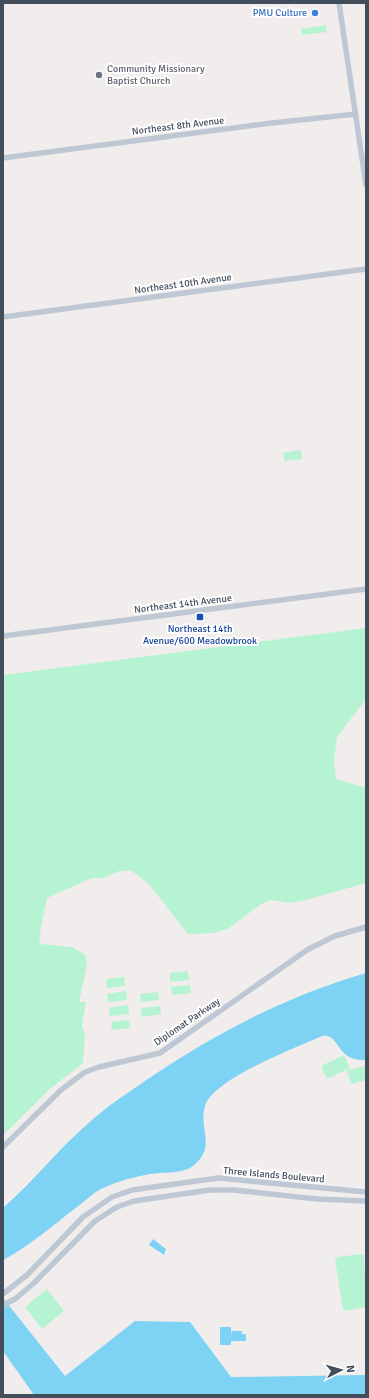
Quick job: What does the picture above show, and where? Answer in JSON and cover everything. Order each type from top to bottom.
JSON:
[{"type":"street","points":[[339,3],[366,185]]},
{"type":"street","name":"Northeast 8th Avenue","points":[[3,158],[272,123],[356,114]]},
{"type":"street","name":"Northeast 10th Avenue","points":[[3,317],[366,269]]},
{"type":"street","name":"Northeast 14th Avenue","points":[[3,636],[366,589]]},
{"type":"street","name":"Diplomat Parkway","points":[[3,1147],[61,1090],[85,1072],[99,1067],[160,1053],[307,950],[335,936],[366,927]]},
{"type":"street","points":[[218,1178],[219,1190]]},
{"type":"street","name":"Three Islands Boulevard","points":[[3,1294],[27,1275],[83,1217],[112,1197],[132,1190],[218,1178],[366,1192]]},
{"type":"street","points":[[187,1182],[188,1193]]},
{"type":"street","name":"Three Islands Boulevard","points":[[3,1305],[15,1299],[43,1275],[94,1221],[117,1207],[134,1201],[188,1193],[234,1190],[317,1199],[366,1201]]},
{"type":"green space","points":[[326,25],[327,32],[302,35],[301,29]]},
{"type":"green space","points":[[301,450],[302,459],[284,461],[283,453]]},
{"type":"green space","points":[[366,628],[366,699],[337,737],[334,760],[336,779],[366,788],[366,883],[302,901],[289,903],[271,900],[261,904],[229,928],[215,933],[188,934],[148,883],[132,871],[119,871],[104,878],[92,878],[47,898],[41,929],[40,944],[72,947],[85,955],[87,965],[79,1002],[86,1002],[82,1026],[85,1035],[83,1063],[50,1089],[3,1135],[3,675]]},
{"type":"green space","points":[[188,971],[189,980],[170,982],[170,973]]},
{"type":"green space","points":[[124,977],[125,986],[107,988],[106,979]]},
{"type":"green space","points":[[190,985],[191,993],[172,995],[171,987]]},
{"type":"green space","points":[[126,991],[127,1000],[108,1002],[107,994]]},
{"type":"green space","points":[[158,992],[159,1000],[141,1002],[140,994]]},
{"type":"green space","points":[[128,1005],[129,1014],[110,1016],[109,1008]]},
{"type":"green space","points":[[160,1006],[161,1014],[142,1017],[141,1008]]},
{"type":"green space","points":[[129,1020],[130,1028],[112,1030],[111,1022]]},
{"type":"green space","points":[[344,1055],[350,1068],[327,1079],[321,1066]]},
{"type":"green space","points":[[366,1066],[366,1080],[351,1084],[347,1070]]},
{"type":"green space","points":[[364,1255],[366,1307],[346,1311],[343,1309],[335,1260],[337,1257]]},
{"type":"green space","points":[[47,1289],[64,1311],[42,1329],[25,1307]]},
{"type":"water","points":[[366,973],[366,1060],[349,1057],[333,1039],[328,1036],[322,1036],[256,1065],[223,1085],[211,1096],[205,1106],[203,1114],[206,1144],[201,1158],[194,1165],[185,1170],[150,1174],[115,1183],[103,1188],[93,1194],[32,1242],[3,1260],[3,1208],[80,1130],[105,1109],[174,1062],[226,1031],[253,1017],[308,993]]},
{"type":"water","points":[[153,1239],[166,1249],[164,1255],[149,1245]]},
{"type":"water","points":[[3,1298],[65,1376],[135,1321],[190,1322],[231,1377],[366,1375],[366,1395],[34,1395],[3,1351]]},
{"type":"water","points":[[220,1327],[231,1327],[231,1335],[232,1331],[242,1331],[242,1334],[246,1334],[246,1341],[231,1341],[231,1345],[220,1345]]},
{"type":"place","name":"PMU Culture","points":[[315,13]]},
{"type":"place","name":"Community Missionary Baptist Church","points":[[99,75]]},
{"type":"place","name":"Northeast 14th Avenue/600 Meadowbrook","points":[[200,617]]}]
